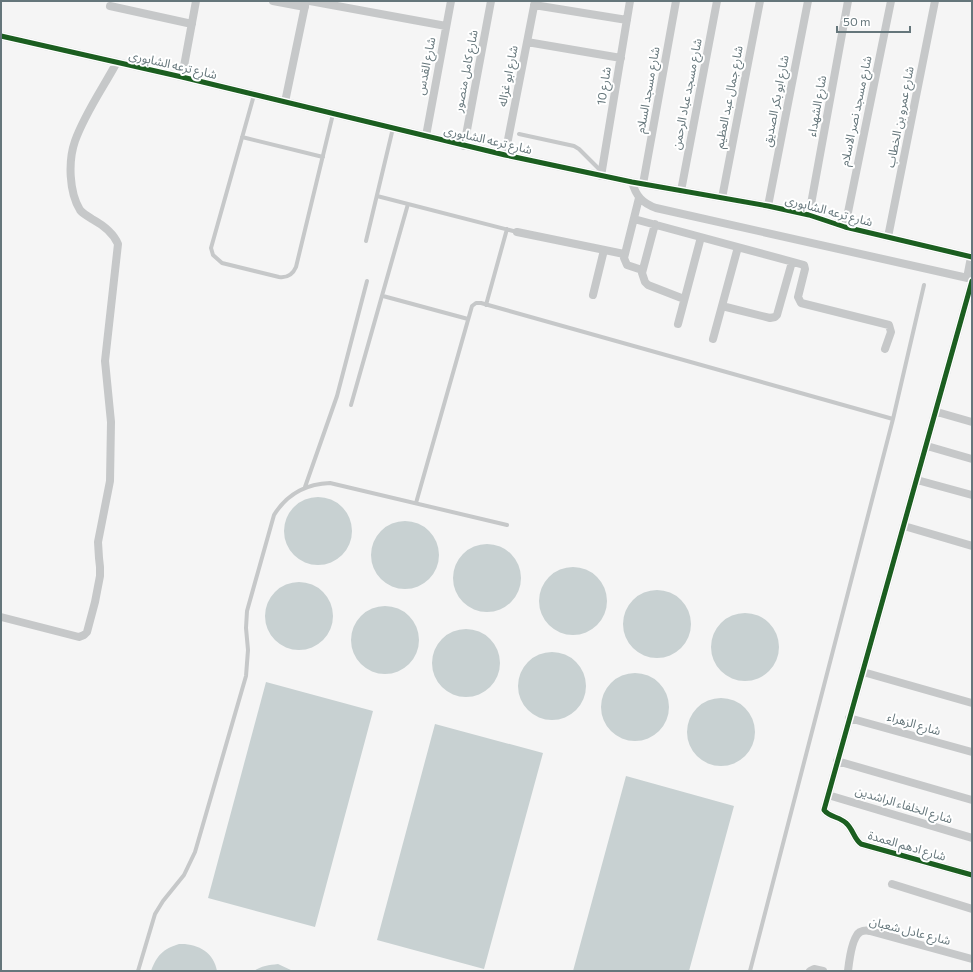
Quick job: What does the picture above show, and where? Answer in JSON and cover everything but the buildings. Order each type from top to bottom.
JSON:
[{"type":"street","points":[[182,77],[196,1]]},
{"type":"street","points":[[273,1],[307,3],[446,26]]},
{"type":"street","name":"شارع القدس","points":[[426,136],[451,1]]},
{"type":"street","name":"شارع كامل منصور","points":[[464,146],[491,1]]},
{"type":"street","name":"شارع 10","points":[[602,174],[630,1]]},
{"type":"street","name":"شارع مسجد السلام","points":[[643,184],[676,1]]},
{"type":"street","name":"شارع مسجد عباد الرحمن","points":[[681,191],[717,1]]},
{"type":"street","name":"شارع جمال عبد العظيم","points":[[722,198],[760,1]]},
{"type":"street","name":"شارع ابو بكر الصديق","points":[[768,206],[808,1]]},
{"type":"street","name":"شارع الشهداء","points":[[809,215],[848,1]]},
{"type":"street","name":"شارع مسجد نصر الاسلام","points":[[845,227],[891,1]]},
{"type":"street","name":"شارع عمرو بن الخطاب","points":[[888,237],[935,1]]},
{"type":"street","points":[[286,102],[307,3]]},
{"type":"street","points":[[535,3],[627,20]]},
{"type":"street","name":"شارع ابو غزاله","points":[[505,155],[535,3]]},
{"type":"street","points":[[110,6],[192,24]]},
{"type":"street","name":"شارع ترعه الشابورى","points":[[1,36],[182,77],[464,146],[602,174],[632,182],[768,206],[809,215],[845,227],[972,257]]},
{"type":"street","points":[[527,42],[621,58]]},
{"type":"street","points":[[1,618],[79,637],[87,632],[95,602],[100,576],[98,542],[110,481],[111,422],[105,361],[112,287],[118,249],[116,238],[110,231],[82,212],[74,200],[71,173],[75,142],[85,120],[117,62]]},
{"type":"street","points":[[632,182],[635,192],[639,198],[648,205],[656,208],[970,279]]},
{"type":"street","points":[[639,198],[624,254],[624,262],[627,265],[642,270]]},
{"type":"street","points":[[634,219],[792,262],[805,267],[798,297],[801,303],[889,325],[891,332],[885,349]]},
{"type":"street","points":[[655,224],[642,270],[642,277],[648,285],[684,299]]},
{"type":"street","points":[[518,232],[624,254]]},
{"type":"street","points":[[678,324],[701,237]]},
{"type":"street","points":[[713,339],[738,247]]},
{"type":"street","points":[[593,294],[604,250]]},
{"type":"street","points":[[828,795],[927,446],[970,279],[972,257]]},
{"type":"street","points":[[722,306],[770,318],[775,317],[777,315],[792,262]]},
{"type":"street","points":[[936,412],[972,422]]},
{"type":"street","points":[[927,446],[972,459]]},
{"type":"street","points":[[917,480],[972,495]]},
{"type":"street","points":[[904,526],[972,546]]},
{"type":"street","points":[[863,672],[972,703]]},
{"type":"street","name":"شارع الزهراء","points":[[849,718],[972,752]]},
{"type":"street","points":[[837,761],[972,800]]},
{"type":"street","name":"شارع ادهم العمدة","points":[[828,795],[824,810],[825,812],[845,822],[854,832],[857,841],[861,844],[972,875]]},
{"type":"street","name":"شارع الخلفاء الراشدين","points":[[828,795],[972,838]]},
{"type":"street","points":[[892,884],[972,909]]},
{"type":"street","name":"شارع عادل شعبان","points":[[848,971],[849,959],[856,937],[864,930],[972,959]]},
{"type":"street","points":[[810,971],[814,969],[823,971]]},
{"type":"lane","points":[[254,95],[211,244],[211,252],[215,259],[222,263],[279,277],[286,277],[292,273],[296,267],[333,114]]},
{"type":"lane","points":[[366,241],[393,128]]},
{"type":"lane","points":[[519,134],[574,146],[583,152],[602,174]]},
{"type":"lane","points":[[242,137],[323,157]]},
{"type":"lane","points":[[377,196],[518,232]]},
{"type":"lane","points":[[351,405],[408,204]]},
{"type":"lane","points":[[486,305],[507,229]]},
{"type":"lane","points":[[305,487],[337,396],[367,281]]},
{"type":"lane","points":[[750,971],[893,419],[924,285]]},
{"type":"lane","points":[[383,296],[468,319]]},
{"type":"lane","points":[[416,504],[468,319],[474,304],[478,303],[893,419]]},
{"type":"lane","points":[[138,971],[155,914],[163,901],[184,876],[195,852],[246,676],[248,650],[246,628],[247,611],[274,515],[284,501],[305,487],[330,483],[507,525]]},
{"type":"shaded area","points":[[318,497],[331,500],[342,507],[349,518],[352,531],[349,544],[342,555],[331,562],[318,565],[305,562],[294,555],[287,544],[284,531],[287,518],[294,507],[305,500]]},
{"type":"shaded area","points":[[405,521],[418,524],[429,531],[436,542],[439,555],[436,568],[429,579],[418,586],[405,589],[392,586],[381,579],[374,568],[371,555],[374,542],[381,531],[392,524]]},
{"type":"shaded area","points":[[487,544],[500,547],[511,554],[518,565],[521,578],[518,591],[511,602],[500,609],[487,612],[474,609],[463,602],[456,591],[453,578],[456,565],[463,554],[474,547]]},
{"type":"shaded area","points":[[573,567],[586,570],[597,577],[604,588],[607,601],[604,614],[597,625],[586,632],[573,635],[560,632],[549,625],[542,614],[539,601],[542,588],[549,577],[560,570]]},
{"type":"shaded area","points":[[299,582],[312,585],[323,592],[330,603],[333,616],[330,629],[323,640],[312,647],[299,650],[286,647],[275,640],[268,629],[265,616],[268,603],[275,592],[286,585]]},
{"type":"shaded area","points":[[657,590],[670,593],[681,600],[688,611],[691,624],[688,637],[681,648],[670,655],[657,658],[644,655],[633,648],[626,637],[623,624],[626,611],[633,600],[644,593]]},
{"type":"shaded area","points":[[385,606],[398,609],[409,616],[416,627],[419,640],[416,653],[409,664],[398,671],[385,674],[372,671],[361,664],[354,653],[351,640],[354,627],[361,616],[372,609]]},
{"type":"shaded area","points":[[745,613],[758,616],[769,623],[776,634],[779,647],[776,660],[769,671],[758,678],[745,681],[732,678],[721,671],[714,660],[711,647],[714,634],[721,623],[732,616]]},
{"type":"shaded area","points":[[466,629],[479,632],[490,639],[497,650],[500,663],[497,676],[490,687],[479,694],[466,697],[453,694],[442,687],[435,676],[432,663],[435,650],[442,639],[453,632]]},
{"type":"shaded area","points":[[552,652],[565,655],[576,662],[583,673],[586,686],[583,699],[576,710],[565,717],[552,720],[539,717],[528,710],[521,699],[518,686],[521,673],[528,662],[539,655]]},
{"type":"shaded area","points":[[635,673],[648,676],[659,683],[666,694],[669,707],[666,720],[659,731],[648,738],[635,741],[622,738],[611,731],[604,720],[601,707],[604,694],[611,683],[622,676]]},
{"type":"shaded area","points":[[266,682],[373,711],[315,927],[208,898]]},
{"type":"shaded area","points":[[721,698],[734,701],[745,708],[752,719],[755,732],[752,745],[745,756],[734,763],[721,766],[708,763],[697,756],[690,745],[687,732],[690,719],[697,708],[708,701]]},
{"type":"shaded area","points":[[435,724],[543,753],[484,969],[377,940]]},
{"type":"shaded area","points":[[626,776],[734,806],[689,971],[573,971]]},
{"type":"shaded area","points":[[179,944],[192,945],[204,950],[212,959],[217,971],[151,971],[161,953]]},
{"type":"shaded area","points":[[278,964],[293,971],[254,971],[268,965]]},
{"type":"cycle path","points":[[1,36],[182,77],[505,155],[632,182],[768,206],[809,215],[845,227],[972,257]]},
{"type":"cycle path","points":[[972,281],[824,810],[846,823],[861,844],[972,875]]}]
